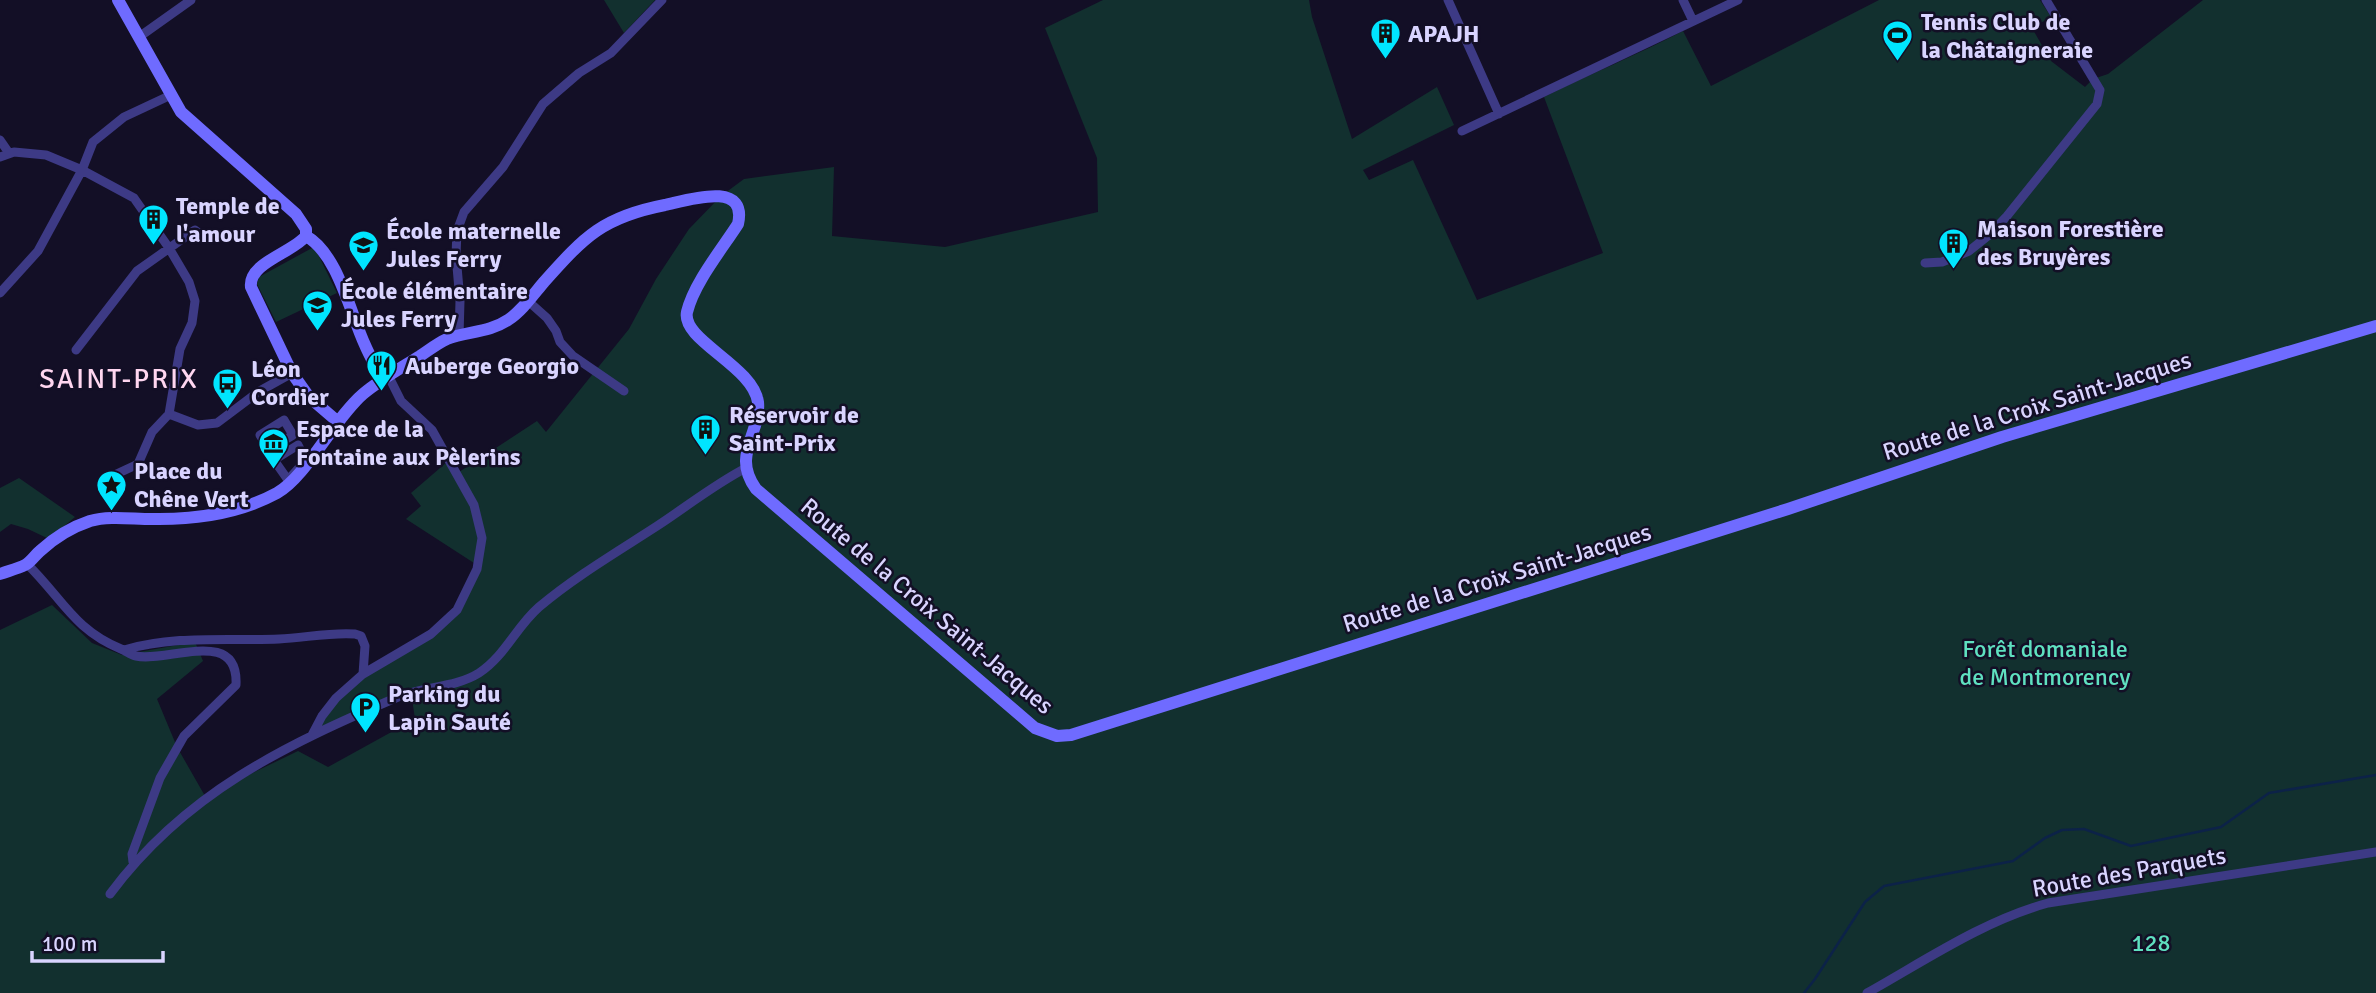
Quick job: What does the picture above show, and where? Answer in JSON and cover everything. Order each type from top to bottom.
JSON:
[{"type":"street","points":[[118,0],[186,117],[296,214],[306,229],[306,236],[299,243],[259,268],[250,282],[292,373],[309,397],[337,421]]},
{"type":"street","points":[[139,37],[191,0]]},
{"type":"street","points":[[458,336],[460,301],[457,231],[464,212],[503,167],[543,104],[579,73],[611,53],[662,0]]},
{"type":"street","points":[[1448,0],[1499,114]]},
{"type":"street","points":[[1683,0],[1693,21]]},
{"type":"street","points":[[1462,131],[1738,0]]},
{"type":"street","points":[[1925,262],[1942,262],[1969,251],[1989,235],[2097,104],[2100,90],[2046,0]]},
{"type":"street","points":[[0,293],[38,251],[82,170],[93,142],[124,117],[171,95]]},
{"type":"street","points":[[0,140],[4,155],[46,155],[82,170],[134,198],[189,282],[195,301],[192,323],[180,349],[169,414],[152,432],[138,464],[108,478],[105,485],[116,498]]},
{"type":"street","points":[[0,574],[27,564],[53,540],[92,521],[198,516],[245,507],[279,492],[295,478],[337,421],[363,395],[385,377],[445,340],[486,330],[515,315],[574,249],[607,222],[649,208],[706,196],[728,198],[739,208],[738,224],[701,280],[687,313],[687,321],[697,335],[748,379],[758,402],[746,468],[568,583],[528,617],[496,659],[477,674],[456,683],[406,694],[312,735],[233,778],[185,814],[133,862],[110,894]]},
{"type":"street","points":[[76,350],[137,271],[195,230],[207,239]]},
{"type":"street","points":[[306,236],[316,243],[339,281],[365,346],[396,394],[432,429],[474,505],[482,542],[474,578],[457,610],[431,634],[363,674],[336,698],[312,735]]},
{"type":"street","points":[[528,301],[547,318],[560,342],[573,356],[624,391]]},
{"type":"street","name":"Route de la Croix Saint-Jacques","points":[[746,468],[747,476],[755,489],[1035,728],[1057,736],[1071,735],[1762,518],[1989,441],[2376,326]]},
{"type":"street","points":[[169,414],[198,425],[217,423],[258,392],[292,373]]},
{"type":"street","points":[[27,564],[86,631],[106,643],[136,656],[172,656],[191,650],[212,650],[227,659],[236,675],[236,685],[184,736],[160,778],[132,855],[133,862]]},
{"type":"street","points":[[124,650],[198,639],[279,639],[355,634],[361,636],[365,646],[363,674]]},
{"type":"street","name":"Route des Parquets","points":[[1867,993],[2014,912],[2048,903],[2376,852]]},
{"type":"green space","points":[[604,0],[655,0],[624,33]]},
{"type":"green space","name":"Forêt domaniale de Montmorency","points":[[1103,0],[1309,0],[1312,17],[1352,139],[1437,87],[1454,125],[1363,170],[1369,180],[1413,160],[1477,300],[1603,253],[1544,97],[1683,31],[1711,86],[1879,0],[2040,0],[2051,17],[2032,28],[2051,61],[2085,87],[2093,79],[2108,74],[2203,0],[2376,0],[2376,993],[0,993],[0,630],[52,605],[92,643],[122,655],[195,642],[203,661],[157,699],[177,747],[205,796],[298,751],[328,767],[415,719],[411,692],[312,735],[322,716],[363,674],[431,634],[457,610],[474,578],[484,532],[459,472],[537,421],[546,432],[629,329],[656,279],[689,229],[721,196],[744,179],[834,167],[832,236],[945,247],[1098,212],[1097,158],[1045,28]]},
{"type":"green space","points":[[312,248],[317,252],[337,293],[276,322],[257,284],[259,277]]},
{"type":"green space","points":[[447,462],[470,501],[480,535],[474,563],[406,519],[421,506],[411,493]]},
{"type":"green space","points":[[19,478],[75,517],[49,539],[11,524],[0,532],[0,488]]},
{"type":"waterway","points":[[1804,993],[1865,902],[1884,886],[2013,861],[2045,838],[2062,830],[2084,829],[2131,846],[2221,827],[2269,793],[2376,775]]},
{"type":"place","name":"APAJH","points":[[1385,61]]},
{"type":"place","name":"Tennis Club de la Châtaigneraie","points":[[1898,63]]},
{"type":"place","name":"Temple de l'amour","points":[[153,247]]},
{"type":"place","name":"Maison Forestière des Bruyères","points":[[1954,270]]},
{"type":"place","name":"École maternelle Jules Ferry","points":[[363,272]]},
{"type":"place","name":"École élémentaire Jules Ferry","points":[[318,332]]},
{"type":"place","name":"Auberge Georgio","points":[[382,393]]},
{"type":"place","name":"Léon Cordier","points":[[228,410]]},
{"type":"place","name":"Réservoir de Saint-Prix","points":[[706,456]]},
{"type":"place","name":"Espace de la Fontaine aux Pèlerins","points":[[273,470]]},
{"type":"place","name":"Place du Chêne Vert","points":[[111,512]]},
{"type":"place","name":"Parking du Lapin Sauté","points":[[365,735]]},
{"type":"district","name":"SAINT-PRIX","points":[[119,379]]},
{"type":"park label","name":"128","points":[[2151,943]]}]
